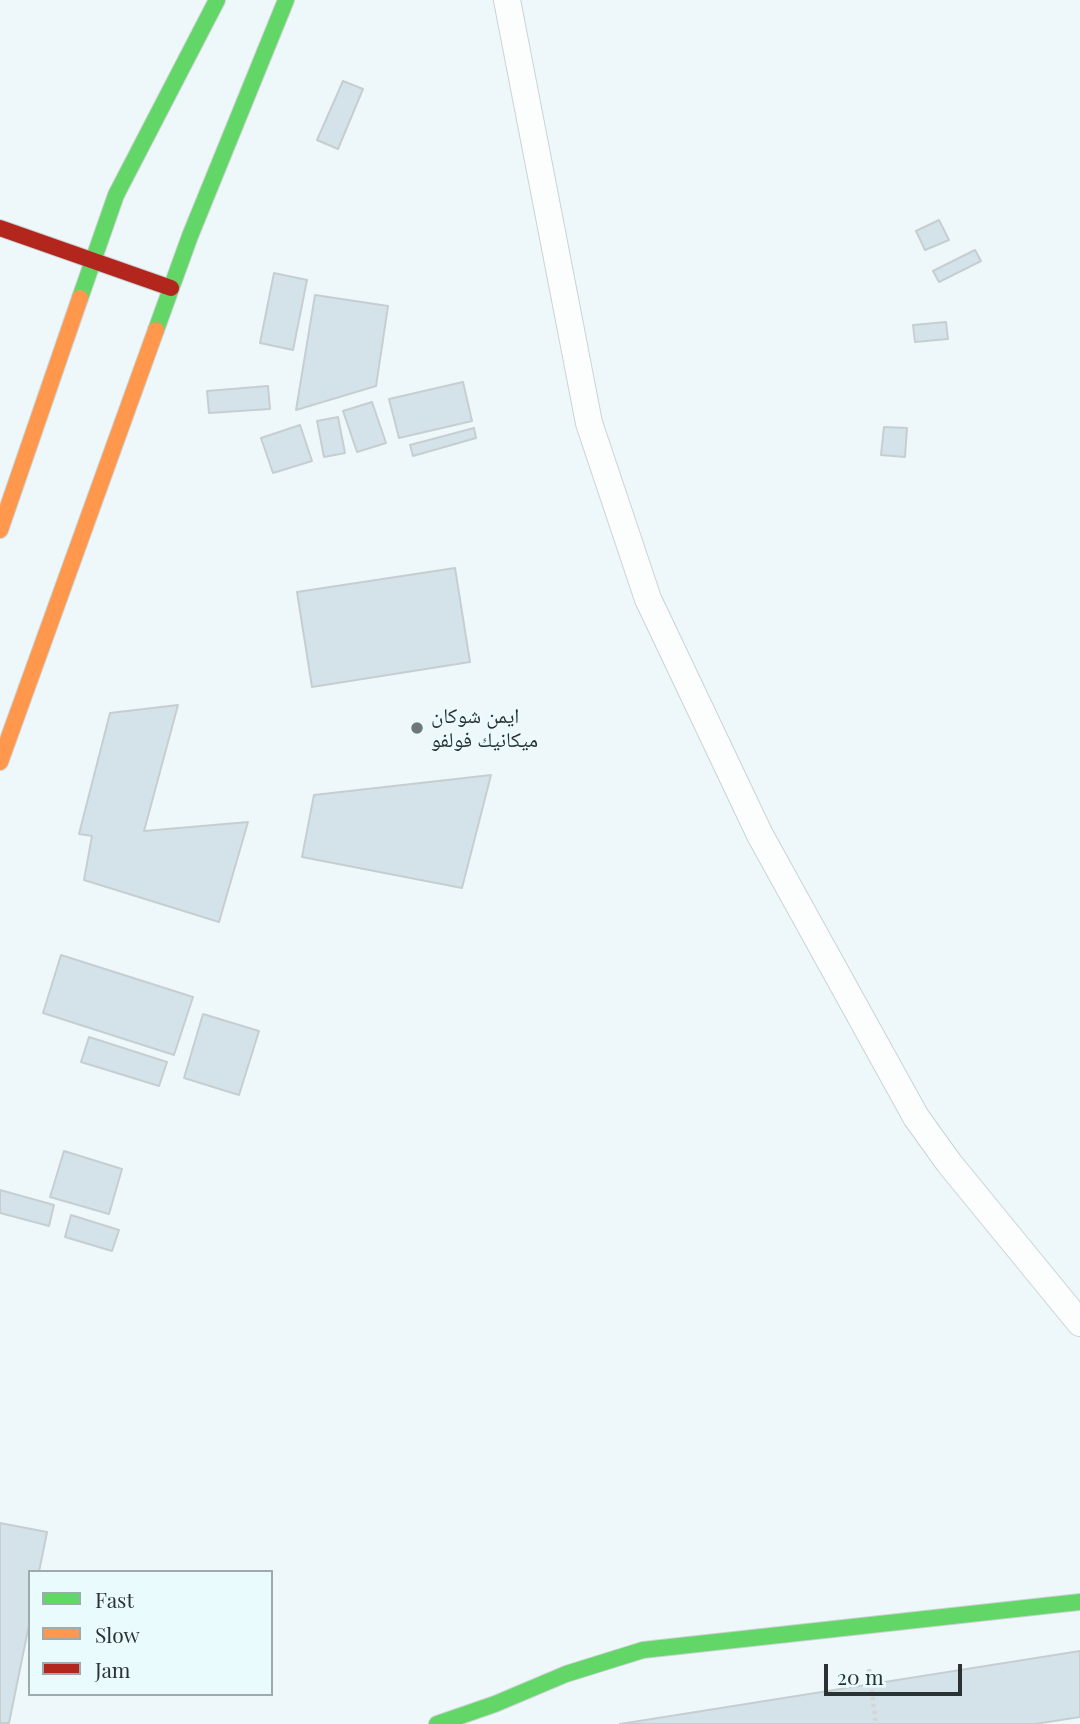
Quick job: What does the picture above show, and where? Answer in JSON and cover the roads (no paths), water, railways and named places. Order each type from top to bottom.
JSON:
[{"type":"main road","points":[[0,530],[116,195],[216,0]]},
{"type":"main road","points":[[0,761],[171,288],[286,0]]},
{"type":"main road","points":[[0,228],[171,288]]},
{"type":"main road","points":[[440,1724],[566,1674],[643,1650],[1080,1602]]},
{"type":"lane","points":[[507,0],[589,423],[648,599],[760,835],[916,1117],[1080,1323]]},
{"type":"place","name":"ايمن شوكان ميكانيك فولفو","points":[[417,728]]}]
